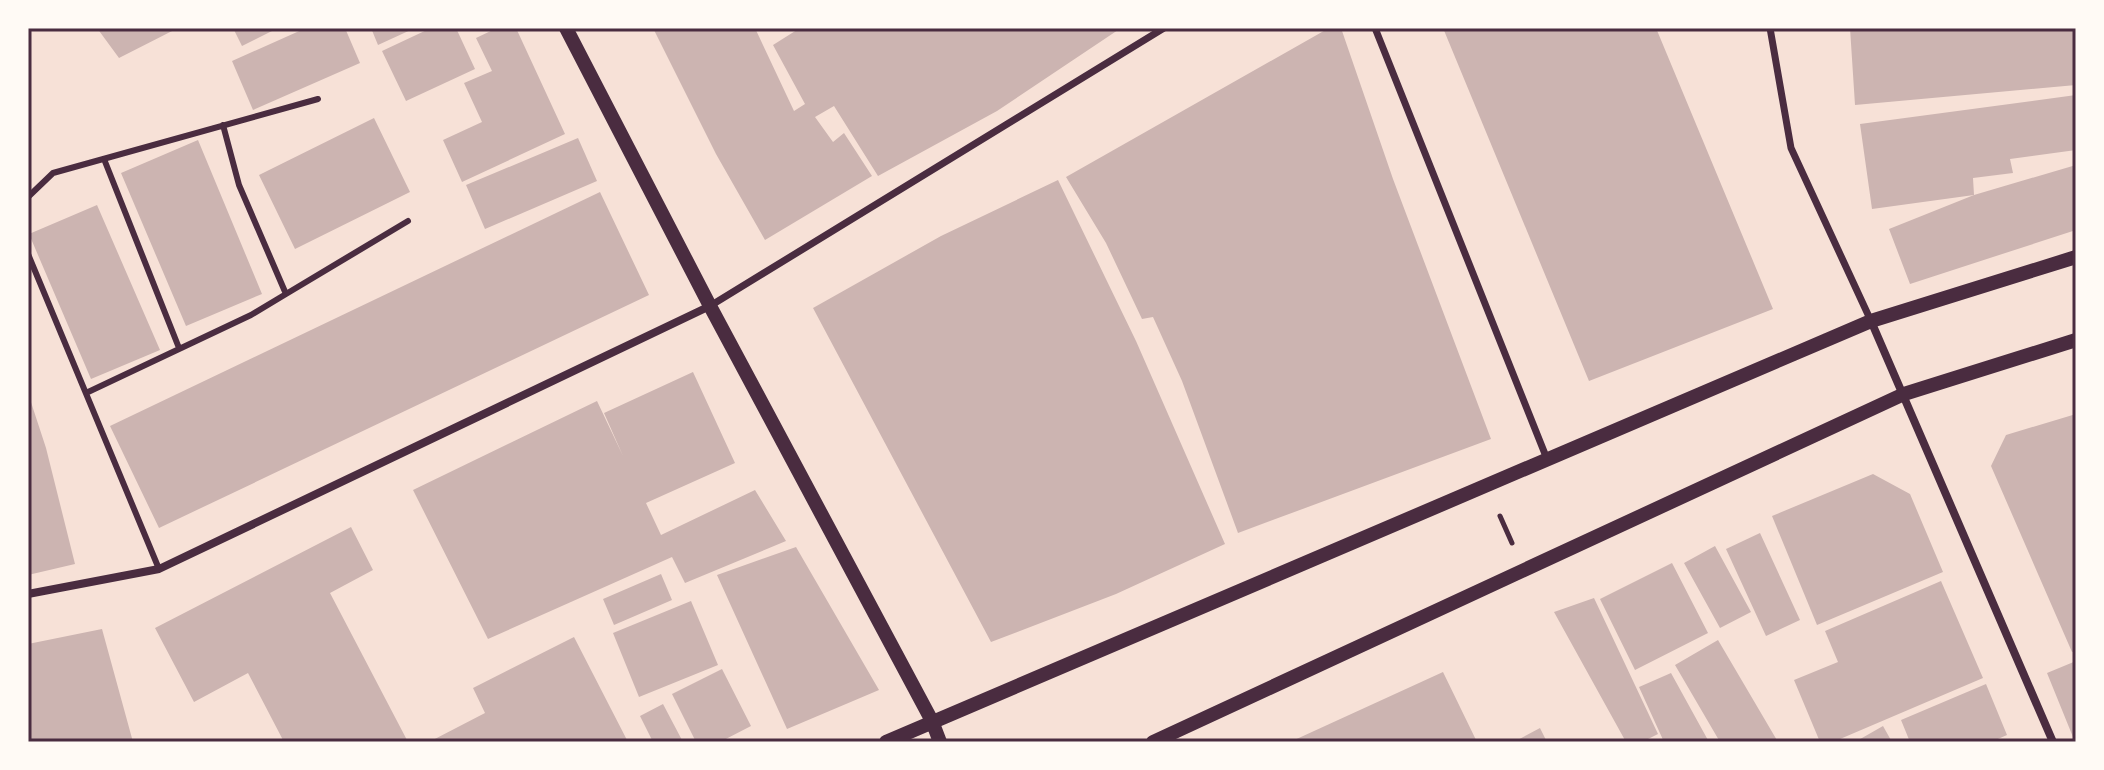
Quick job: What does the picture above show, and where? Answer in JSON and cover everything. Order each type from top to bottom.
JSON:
[{"type":"street","points":[[566,28],[710,306],[932,721],[940,742]]},
{"type":"street","points":[[1375,28],[1547,459]]},
{"type":"street","points":[[1770,28],[1791,148],[1904,394],[2053,742]]},
{"type":"street","points":[[28,594],[159,569],[710,306],[1161,29]]},
{"type":"street","points":[[886,742],[1871,321],[2076,257]]},
{"type":"street","points":[[1153,742],[1904,394],[2076,340]]},
{"type":"lane","points":[[28,197],[53,173],[318,99]]},
{"type":"lane","points":[[223,125],[239,185],[286,294]]},
{"type":"lane","points":[[104,159],[179,348]]},
{"type":"lane","points":[[86,393],[251,315],[408,221]]},
{"type":"lane","points":[[28,254],[159,569]]},
{"type":"path","points":[[1486,485],[1524,570]]},
{"type":"building","points":[[97,28],[178,28],[119,58]]},
{"type":"building","points":[[233,28],[278,28],[242,46]]},
{"type":"building","points":[[306,28],[345,28],[360,63],[253,110],[232,61]]},
{"type":"building","points":[[371,28],[415,28],[378,45]]},
{"type":"building","points":[[431,28],[456,28],[475,69],[406,101],[382,51]]},
{"type":"building","points":[[497,28],[516,28],[565,134],[462,182],[443,140],[482,122],[464,83],[492,71],[476,38]]},
{"type":"building","points":[[653,28],[755,28],[794,111],[805,104],[773,45],[800,28],[1121,28],[997,111],[878,176],[834,106],[815,117],[833,142],[844,133],[872,176],[765,240],[716,154]]},
{"type":"building","points":[[1329,28],[1341,28],[1393,179],[1491,439],[1238,533],[1182,381],[1153,317],[1142,319],[1106,243],[1066,177]]},
{"type":"building","points":[[1443,28],[1656,28],[1773,309],[1589,381]]},
{"type":"building","points":[[1850,28],[2076,28],[2076,85],[1855,105]]},
{"type":"building","points":[[2076,95],[2076,150],[2010,159],[2013,173],[1973,178],[1974,195],[1872,209],[1860,124]]},
{"type":"building","points":[[374,118],[410,192],[295,249],[259,175]]},
{"type":"building","points":[[578,138],[597,181],[485,229],[466,185]]},
{"type":"building","points":[[198,140],[262,294],[186,326],[121,173]]},
{"type":"building","points":[[2076,165],[2076,230],[1910,284],[1889,229],[1974,195]]},
{"type":"building","points":[[1058,180],[1136,341],[1225,544],[1116,594],[991,642],[813,308],[941,236]]},
{"type":"building","points":[[600,192],[649,295],[159,528],[110,426]]},
{"type":"building","points":[[97,205],[160,350],[91,379],[29,234]]},
{"type":"building","points":[[693,372],[735,463],[646,503],[661,535],[755,490],[786,541],[685,583],[672,557],[488,639],[413,490],[597,401],[623,456],[604,413]]},
{"type":"building","points":[[28,393],[46,448],[75,564],[28,575]]},
{"type":"building","points":[[2076,414],[2076,651],[2072,652],[1991,466],[2006,435]]},
{"type":"building","points":[[1873,474],[1910,494],[1943,572],[1817,625],[1772,516]]},
{"type":"building","points":[[351,527],[373,570],[330,593],[408,742],[284,742],[248,673],[194,702],[155,628]]},
{"type":"building","points":[[1760,533],[1800,620],[1766,636],[1726,549]]},
{"type":"building","points":[[1715,546],[1751,612],[1720,628],[1684,563]]},
{"type":"building","points":[[796,547],[879,690],[787,729],[717,575]]},
{"type":"building","points":[[1672,563],[1708,633],[1635,670],[1600,599]]},
{"type":"building","points":[[661,574],[672,600],[614,625],[603,599]]},
{"type":"building","points":[[1941,581],[1983,678],[1833,742],[1820,742],[1794,680],[1838,662],[1825,631]]},
{"type":"building","points":[[1594,598],[1658,734],[1642,742],[1626,742],[1554,612]]},
{"type":"building","points":[[691,601],[718,665],[639,697],[613,633]]},
{"type":"building","points":[[102,629],[133,742],[28,742],[28,644]]},
{"type":"building","points":[[574,637],[628,742],[429,742],[485,713],[473,688]]},
{"type":"building","points":[[1718,640],[1778,742],[1720,742],[1675,665]]},
{"type":"building","points":[[2076,661],[2076,742],[2075,742],[2047,673]]},
{"type":"building","points":[[722,669],[751,726],[720,742],[696,742],[672,694]]},
{"type":"building","points":[[1443,672],[1477,742],[1290,742]]},
{"type":"building","points":[[1671,673],[1709,742],[1664,742],[1639,687]]},
{"type":"building","points":[[1986,684],[2007,735],[1991,742],[1910,742],[1901,720]]},
{"type":"building","points":[[663,704],[683,742],[653,742],[640,716]]},
{"type":"building","points":[[1883,726],[1892,742],[1855,742]]},
{"type":"building","points":[[1540,728],[1547,742],[1514,742]]}]
